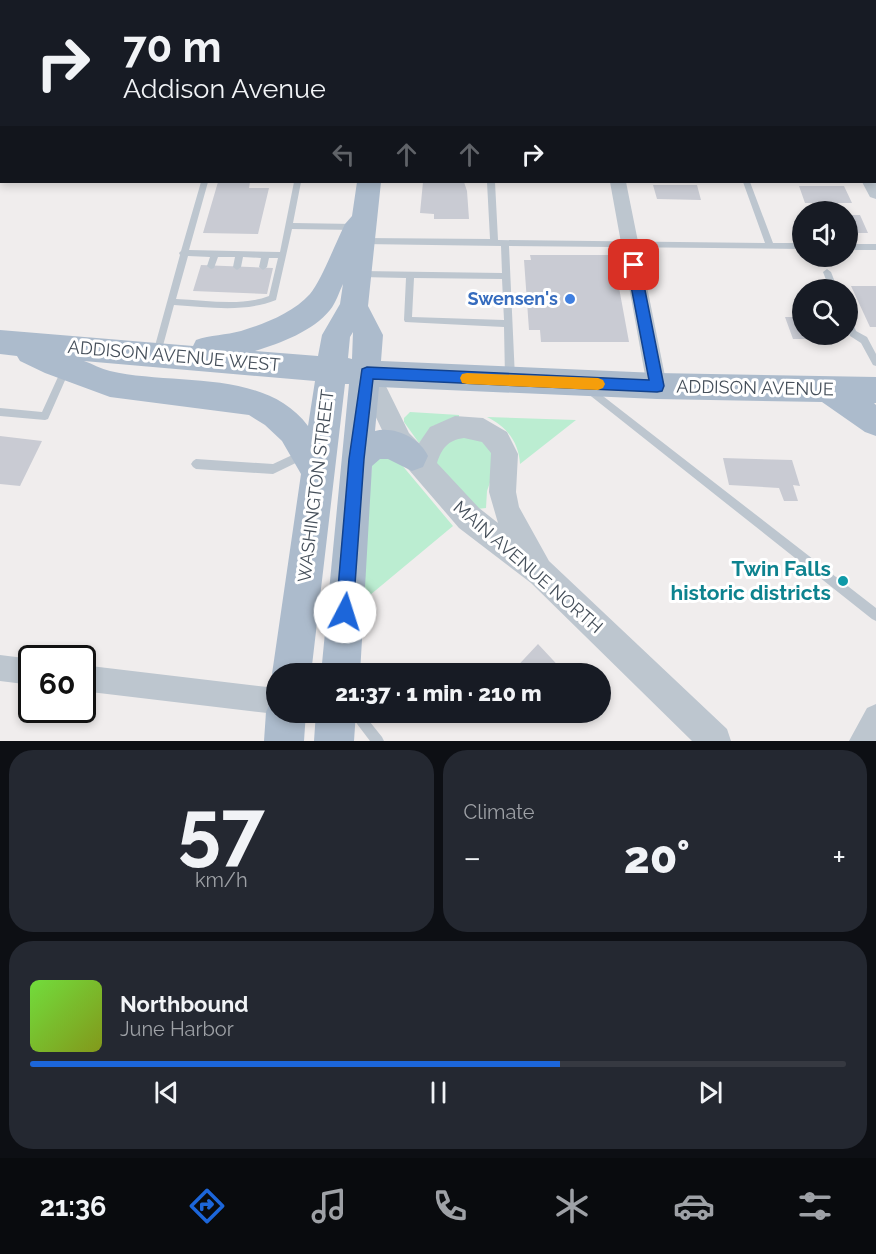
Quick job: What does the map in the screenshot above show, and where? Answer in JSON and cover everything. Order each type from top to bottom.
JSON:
[{"type":"main road","points":[[348,371],[369,335],[354,306],[359,274],[361,229],[369,183]]},
{"type":"main road","points":[[159,355],[234,345],[271,334],[296,321],[321,301],[361,229]]},
{"type":"main road","points":[[6,342],[110,384],[253,402],[285,420],[313,464]]},
{"type":"main road","name":"ADDISON AVENUE WEST","points":[[6,342],[348,371]]},
{"type":"main road","name":"ADDISON AVENUE","points":[[348,371],[583,384],[876,390]]},
{"type":"main road","name":"WASHINGTON STREET","points":[[340,663],[356,459],[348,371]]},
{"type":"main road","name":"WASHINGTON STREET","points":[[292,663],[313,464],[348,371]]},
{"type":"main road","points":[[829,390],[876,422]]},
{"type":"main road","points":[[356,459],[367,448],[381,443],[396,446],[417,462]]},
{"type":"main road","points":[[284,741],[285,723]]},
{"type":"main road","points":[[334,741],[335,723]]},
{"type":"street","points":[[618,183],[657,386]]},
{"type":"street","name":"MAIN AVENUE NORTH","points":[[348,371],[417,462],[469,519],[542,573],[716,741]]},
{"type":"street","points":[[417,462],[433,442],[448,430],[467,426],[487,432],[496,438],[506,459],[502,485],[506,510],[542,573]]},
{"type":"street","points":[[0,668],[18,670]]},
{"type":"street","points":[[96,680],[266,700]]},
{"type":"street","points":[[862,741],[876,717]]},
{"type":"lane","points":[[159,355],[183,253],[204,183]]},
{"type":"lane","points":[[171,302],[254,304],[273,298],[297,183]]},
{"type":"lane","points":[[491,183],[494,243]]},
{"type":"lane","points":[[747,183],[770,246]]},
{"type":"lane","points":[[288,226],[361,229],[494,243],[792,246]]},
{"type":"lane","points":[[506,243],[510,380]]},
{"type":"lane","points":[[858,247],[876,247]]},
{"type":"lane","points":[[183,253],[283,255]]},
{"type":"lane","points":[[211,266],[215,253]]},
{"type":"lane","points":[[237,267],[240,254]]},
{"type":"lane","points":[[263,267],[266,255]]},
{"type":"lane","points":[[827,272],[830,279]]},
{"type":"lane","points":[[359,274],[507,276]]},
{"type":"lane","points":[[410,275],[408,320],[508,324]]},
{"type":"lane","points":[[201,302],[203,291]]},
{"type":"lane","points":[[228,304],[231,292]]},
{"type":"lane","points":[[254,304],[256,293]]},
{"type":"lane","points":[[858,336],[864,340],[876,362]]},
{"type":"lane","points":[[0,412],[45,416],[67,368]]},
{"type":"lane","points":[[583,384],[876,615]]},
{"type":"lane","points":[[196,464],[273,469],[313,464]]},
{"type":"lane","points":[[363,723],[378,741]]},
{"type":"green space","points":[[410,412],[459,415],[459,417],[433,426],[419,443],[404,422],[404,418]]},
{"type":"green space","points":[[487,417],[576,420],[520,464],[517,449],[506,430]]},
{"type":"green space","points":[[478,437],[491,451],[493,474],[487,491],[486,508],[477,509],[437,467],[435,456],[451,438]]},
{"type":"green space","points":[[373,455],[396,458],[453,526],[358,605]]},
{"type":"building","points":[[218,183],[250,183],[249,188],[269,188],[258,234],[203,233]]},
{"type":"building","points":[[423,183],[464,183],[469,219],[434,219],[434,214],[420,213]]},
{"type":"building","points":[[653,185],[697,185],[701,200],[657,199]]},
{"type":"building","points":[[799,186],[844,186],[851,201],[804,201]]},
{"type":"building","points":[[858,215],[860,215],[868,233],[858,233]]},
{"type":"building","points":[[530,255],[613,255],[629,342],[541,342],[540,330],[529,330],[524,260],[531,260]]},
{"type":"building","points":[[201,265],[273,268],[267,294],[193,291]]},
{"type":"building","points":[[858,286],[876,286],[876,327],[870,327],[858,301]]},
{"type":"building","points":[[785,317],[792,317],[792,336]]},
{"type":"building","points":[[0,436],[42,441],[20,486],[0,484]]},
{"type":"building","points":[[723,458],[792,460],[800,486],[793,485],[798,501],[784,501],[779,488],[729,485]]},
{"type":"building","points":[[538,644],[556,663],[520,663]]},
{"type":"slow traffic","points":[[467,378],[598,384]]},
{"type":"place","name":"Swensen's","points":[[570,299]]},
{"type":"place","name":"Twin Falls historic districts","points":[[843,581]]},
{"type":"route","points":[[345,612],[356,459],[367,373],[657,386],[634,265]]}]
